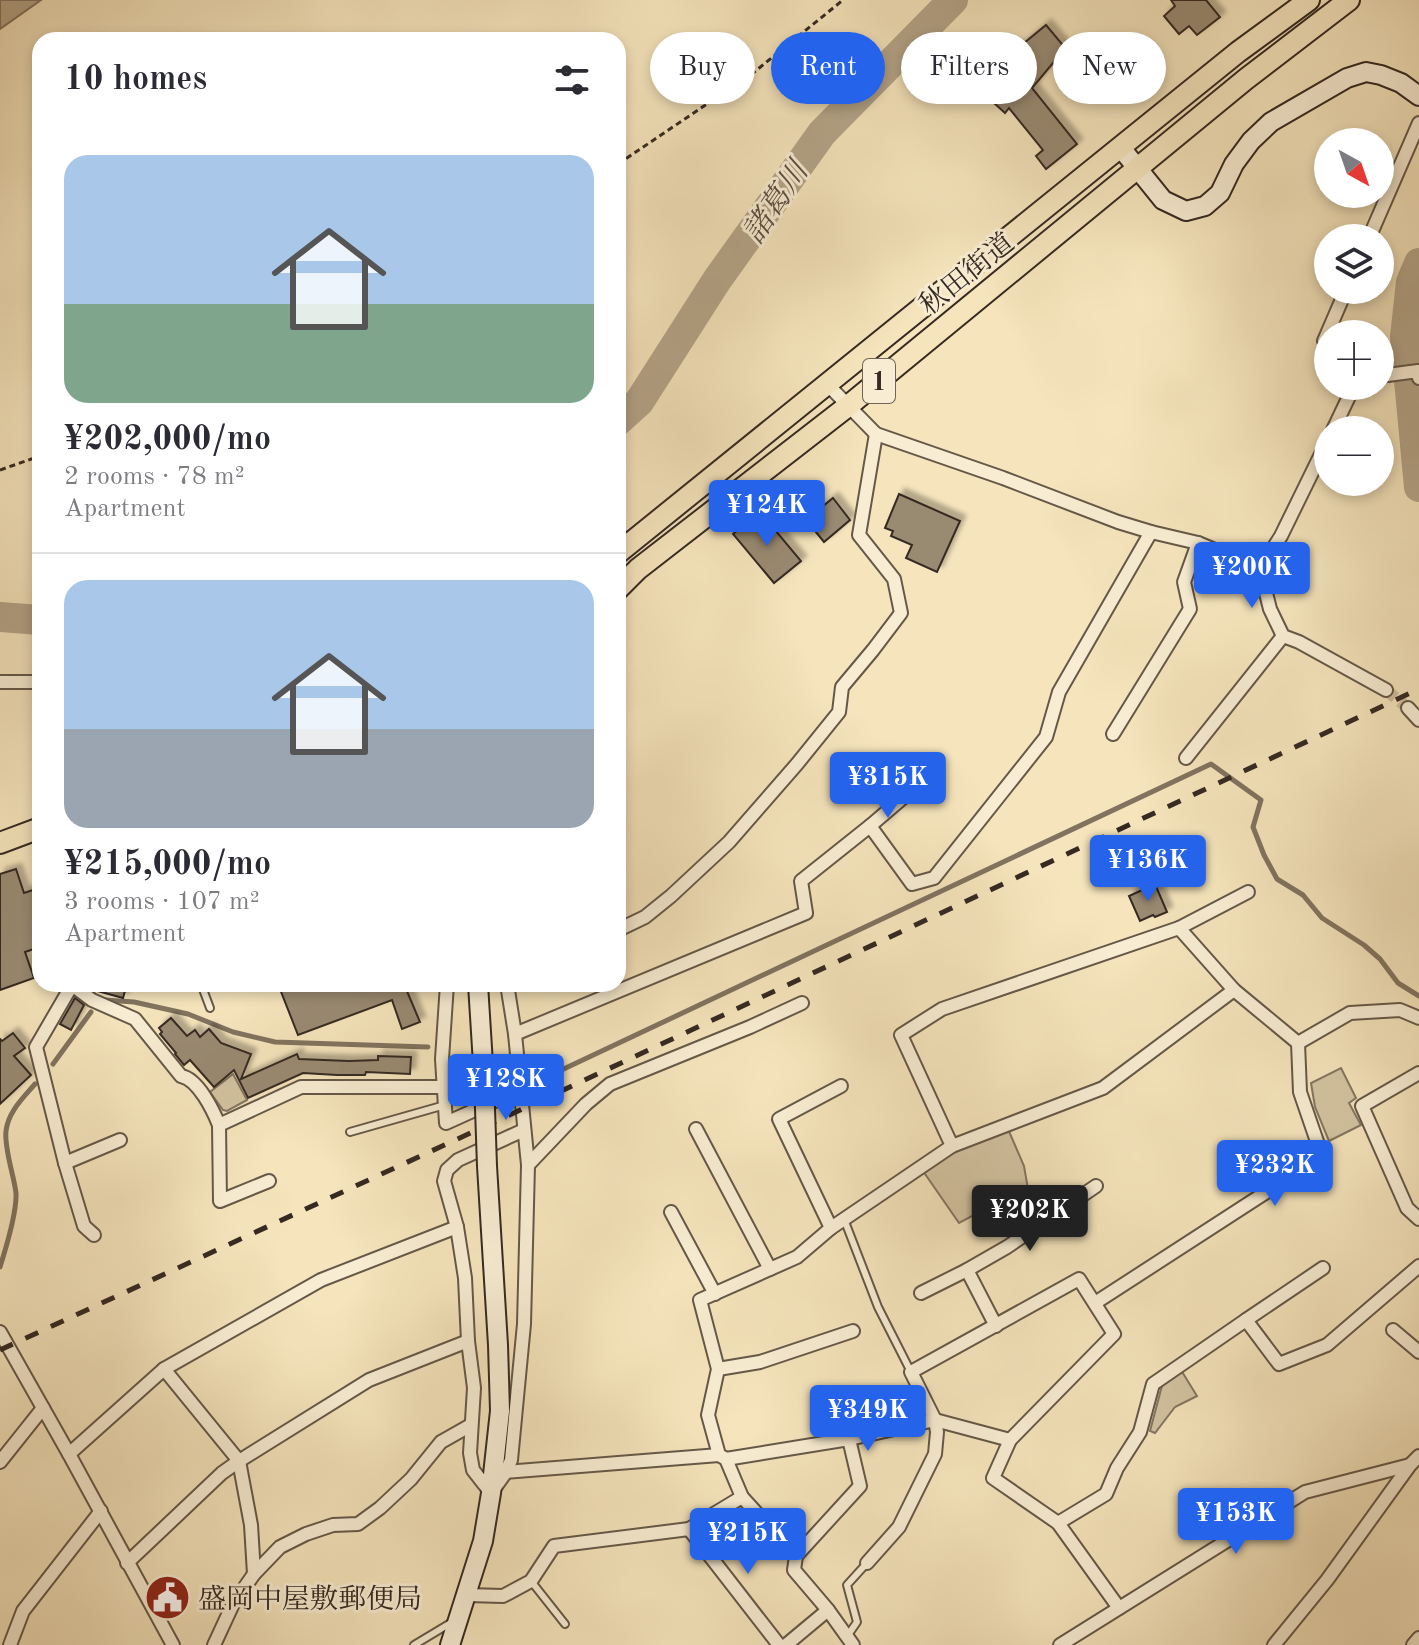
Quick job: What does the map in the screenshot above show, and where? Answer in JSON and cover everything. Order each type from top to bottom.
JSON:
[{"type":"main road","name":"秋田街道","points":[[626,547],[1238,52],[1309,0]]},
{"type":"main road","name":"秋田街道","points":[[626,581],[848,406],[1246,79],[1349,0]]},
{"type":"main road","points":[[0,843],[32,831]]},
{"type":"street","points":[[1121,148],[1163,200],[1186,211],[1205,206],[1220,193],[1234,164],[1251,141],[1271,122],[1347,78],[1366,72],[1381,75],[1401,83],[1419,96]]},
{"type":"street","points":[[1375,224],[1419,123]]},
{"type":"street","points":[[1394,374],[1418,371],[1419,378]]},
{"type":"street","points":[[828,385],[876,434],[1151,532],[1198,543],[1260,569]]},
{"type":"street","points":[[626,926],[645,917],[671,896],[729,842],[839,712],[842,687],[901,613],[894,579],[859,535],[876,434]]},
{"type":"street","points":[[1314,469],[1281,536],[1260,569],[1270,609],[1283,636],[1386,690]]},
{"type":"street","points":[[870,826],[912,884],[934,878],[1046,737],[1059,692],[1151,532]]},
{"type":"street","points":[[1113,734],[1190,609],[1184,582],[1198,543]]},
{"type":"street","points":[[1186,758],[1283,636]]},
{"type":"street","points":[[0,682],[32,682]]},
{"type":"street","points":[[1408,708],[1419,720]]},
{"type":"street","points":[[626,988],[806,913],[801,881],[933,772]]},
{"type":"street","points":[[952,1146],[901,1035],[942,1009],[1179,928],[1248,892]]},
{"type":"street","points":[[1095,1303],[1322,1156],[1300,1092],[1298,1043],[1234,990],[1179,928]]},
{"type":"street","points":[[796,1556],[742,1497],[722,1457],[708,1415],[718,1369],[700,1300],[797,1257],[831,1228],[952,1146],[1103,1088],[1234,990]]},
{"type":"street","points":[[67,992],[36,1047],[84,1226],[94,1235]]},
{"type":"street","points":[[82,992],[92,1000],[135,1019],[181,1076],[188,1077],[196,1086],[214,1112],[219,1125],[220,1201],[269,1181]]},
{"type":"street","points":[[446,992],[442,1059],[446,1123],[519,1090]]},
{"type":"street","points":[[450,1645],[483,1541],[500,1411],[478,992]]},
{"type":"street","points":[[491,1493],[511,1460],[523,1338],[528,1165],[508,992]]},
{"type":"street","points":[[515,1034],[616,992]]},
{"type":"street","points":[[528,1165],[586,1104],[610,1084],[802,1003]]},
{"type":"street","points":[[1298,1043],[1350,1013],[1400,1010],[1419,1018]]},
{"type":"street","points":[[1419,1073],[1362,1106],[1407,1208],[1419,1219]]},
{"type":"street","points":[[831,1228],[779,1119],[841,1086]]},
{"type":"street","points":[[219,1125],[301,1087],[444,1087]]},
{"type":"street","points":[[696,1129],[770,1269]]},
{"type":"street","points":[[491,1493],[473,1470],[470,1453],[474,1388],[465,1278],[457,1227],[444,1181],[447,1170],[458,1160],[524,1130]]},
{"type":"street","points":[[65,1163],[120,1140]]},
{"type":"street","points":[[921,1293],[1007,1247],[1096,1186]]},
{"type":"street","points":[[671,1212],[715,1294]]},
{"type":"street","points":[[69,1454],[164,1369],[210,1341],[321,1280],[457,1227]]},
{"type":"street","points":[[1246,1320],[1279,1364],[1327,1345],[1419,1266]]},
{"type":"street","points":[[1058,1523],[1106,1494],[1117,1468],[1140,1432],[1153,1384],[1323,1268]]},
{"type":"street","points":[[967,1270],[996,1326]]},
{"type":"street","points":[[867,1563],[899,1527],[935,1454],[935,1420],[911,1372],[1079,1279],[1114,1334],[1010,1440],[993,1478],[1058,1523],[1119,1608]]},
{"type":"street","points":[[1393,1330],[1419,1352]]},
{"type":"street","points":[[718,1369],[760,1362],[853,1331]]},
{"type":"street","points":[[0,1332],[173,1645]]},
{"type":"street","points":[[127,1563],[222,1473],[239,1461],[369,1380],[468,1341]]},
{"type":"street","points":[[164,1369],[239,1461],[251,1525],[254,1574]]},
{"type":"street","points":[[0,1462],[43,1408]]},
{"type":"street","points":[[506,1472],[722,1457],[849,1439],[935,1420],[1010,1440]]},
{"type":"street","points":[[214,1645],[233,1604],[254,1574],[280,1547],[333,1525],[358,1524],[411,1479],[441,1442],[471,1425]]},
{"type":"street","points":[[849,1439],[860,1486],[796,1556],[794,1570],[850,1641]]},
{"type":"street","points":[[1060,1645],[1305,1492],[1416,1465]]},
{"type":"street","points":[[1274,1645],[1416,1465]]},
{"type":"street","points":[[467,1595],[503,1596],[531,1581],[554,1546],[689,1529],[742,1497]]},
{"type":"street","points":[[10,1645],[23,1611],[101,1511]]},
{"type":"street","points":[[689,1529],[779,1645]]},
{"type":"street","points":[[786,1645],[828,1610]]},
{"type":"street","points":[[1413,1645],[1419,1638]]},
{"type":"lane","points":[[204,992],[210,1008]]},
{"type":"lane","points":[[350,1132],[445,1105]]},
{"type":"lane","points":[[844,1219],[878,1307],[911,1372]]},
{"type":"lane","points":[[850,1641],[857,1622],[847,1585],[867,1563]]},
{"type":"lane","points":[[531,1581],[565,1624]]},
{"type":"lane","points":[[414,1645],[460,1616]]},
{"type":"path","points":[[626,159],[753,73],[843,0]]},
{"type":"path","points":[[0,470],[32,459]]},
{"type":"shaded area","points":[[0,0],[41,0],[0,29]]},
{"type":"shaded area","points":[[1341,1068],[1356,1098],[1349,1103],[1361,1125],[1329,1141],[1315,1107],[1311,1083]]},
{"type":"shaded area","points":[[233,1074],[247,1100],[227,1111],[210,1092]]},
{"type":"shaded area","points":[[1008,1129],[1024,1166],[1028,1189],[994,1212],[989,1207],[959,1223],[923,1171],[954,1149]]},
{"type":"shaded area","points":[[1181,1370],[1197,1396],[1175,1407],[1155,1433],[1150,1431],[1163,1382]]},
{"type":"building","points":[[1171,0],[1206,0],[1220,17],[1197,35],[1189,26],[1179,34],[1164,16],[1175,6]]},
{"type":"building","points":[[1046,25],[1053,33],[1053,63],[1037,82],[1037,32]]},
{"type":"building","points":[[1037,94],[1077,144],[1046,169],[1036,156],[1043,150],[1009,108],[1005,113],[995,104],[1037,104]]},
{"type":"building","points":[[899,494],[960,521],[937,572],[906,558],[912,545],[891,536],[893,531],[885,528]]},
{"type":"building","points":[[833,498],[850,520],[824,542],[806,520]]},
{"type":"building","points":[[760,512],[801,561],[774,583],[733,534]]},
{"type":"building","points":[[16,869],[24,893],[32,890],[32,950],[25,952],[32,979],[0,990],[0,874]]},
{"type":"building","points":[[1155,884],[1167,912],[1140,921],[1129,896]]},
{"type":"building","points":[[101,992],[125,992],[123,998]]},
{"type":"building","points":[[281,992],[407,992],[420,1022],[402,1029],[392,1000],[298,1035]]},
{"type":"building","points":[[75,998],[84,1005],[71,1030],[60,1024]]},
{"type":"building","points":[[171,1018],[187,1036],[195,1030],[200,1037],[209,1029],[221,1043],[251,1054],[241,1079],[297,1054],[299,1059],[349,1061],[378,1060],[378,1056],[411,1057],[410,1074],[303,1073],[248,1098],[234,1070],[214,1087],[190,1060],[184,1065],[160,1034],[159,1028]]},
{"type":"building","points":[[13,1033],[25,1048],[14,1056],[31,1075],[0,1104],[0,1039],[2,1041]]},
{"type":"waterway","name":"諸葛川","points":[[626,414],[639,402],[717,280],[822,133],[953,0]]},
{"type":"waterway","points":[[1419,263],[1411,282],[1405,337],[1419,487]]},
{"type":"waterway","name":"諸葛川","points":[[0,617],[32,619]]},
{"type":"waterway","points":[[536,1082],[1211,764],[1261,800],[1253,827],[1277,879],[1303,895],[1322,918],[1364,945],[1380,959],[1398,983],[1419,996]]},
{"type":"waterway","points":[[105,1000],[134,1002],[188,1014],[233,1032],[275,1042],[428,1047]]},
{"type":"waterway","points":[[53,1064],[91,1012]]},
{"type":"waterway","points":[[0,1267],[16,1201],[6,1145],[7,1124],[13,1111],[35,1084]]},
{"type":"tunnel","points":[[1386,690],[1408,708]]},
{"type":"railway","points":[[0,1350],[1419,689]]},
{"type":"place","name":"盛岡中屋敷郵便局","points":[[167,1598]]}]
